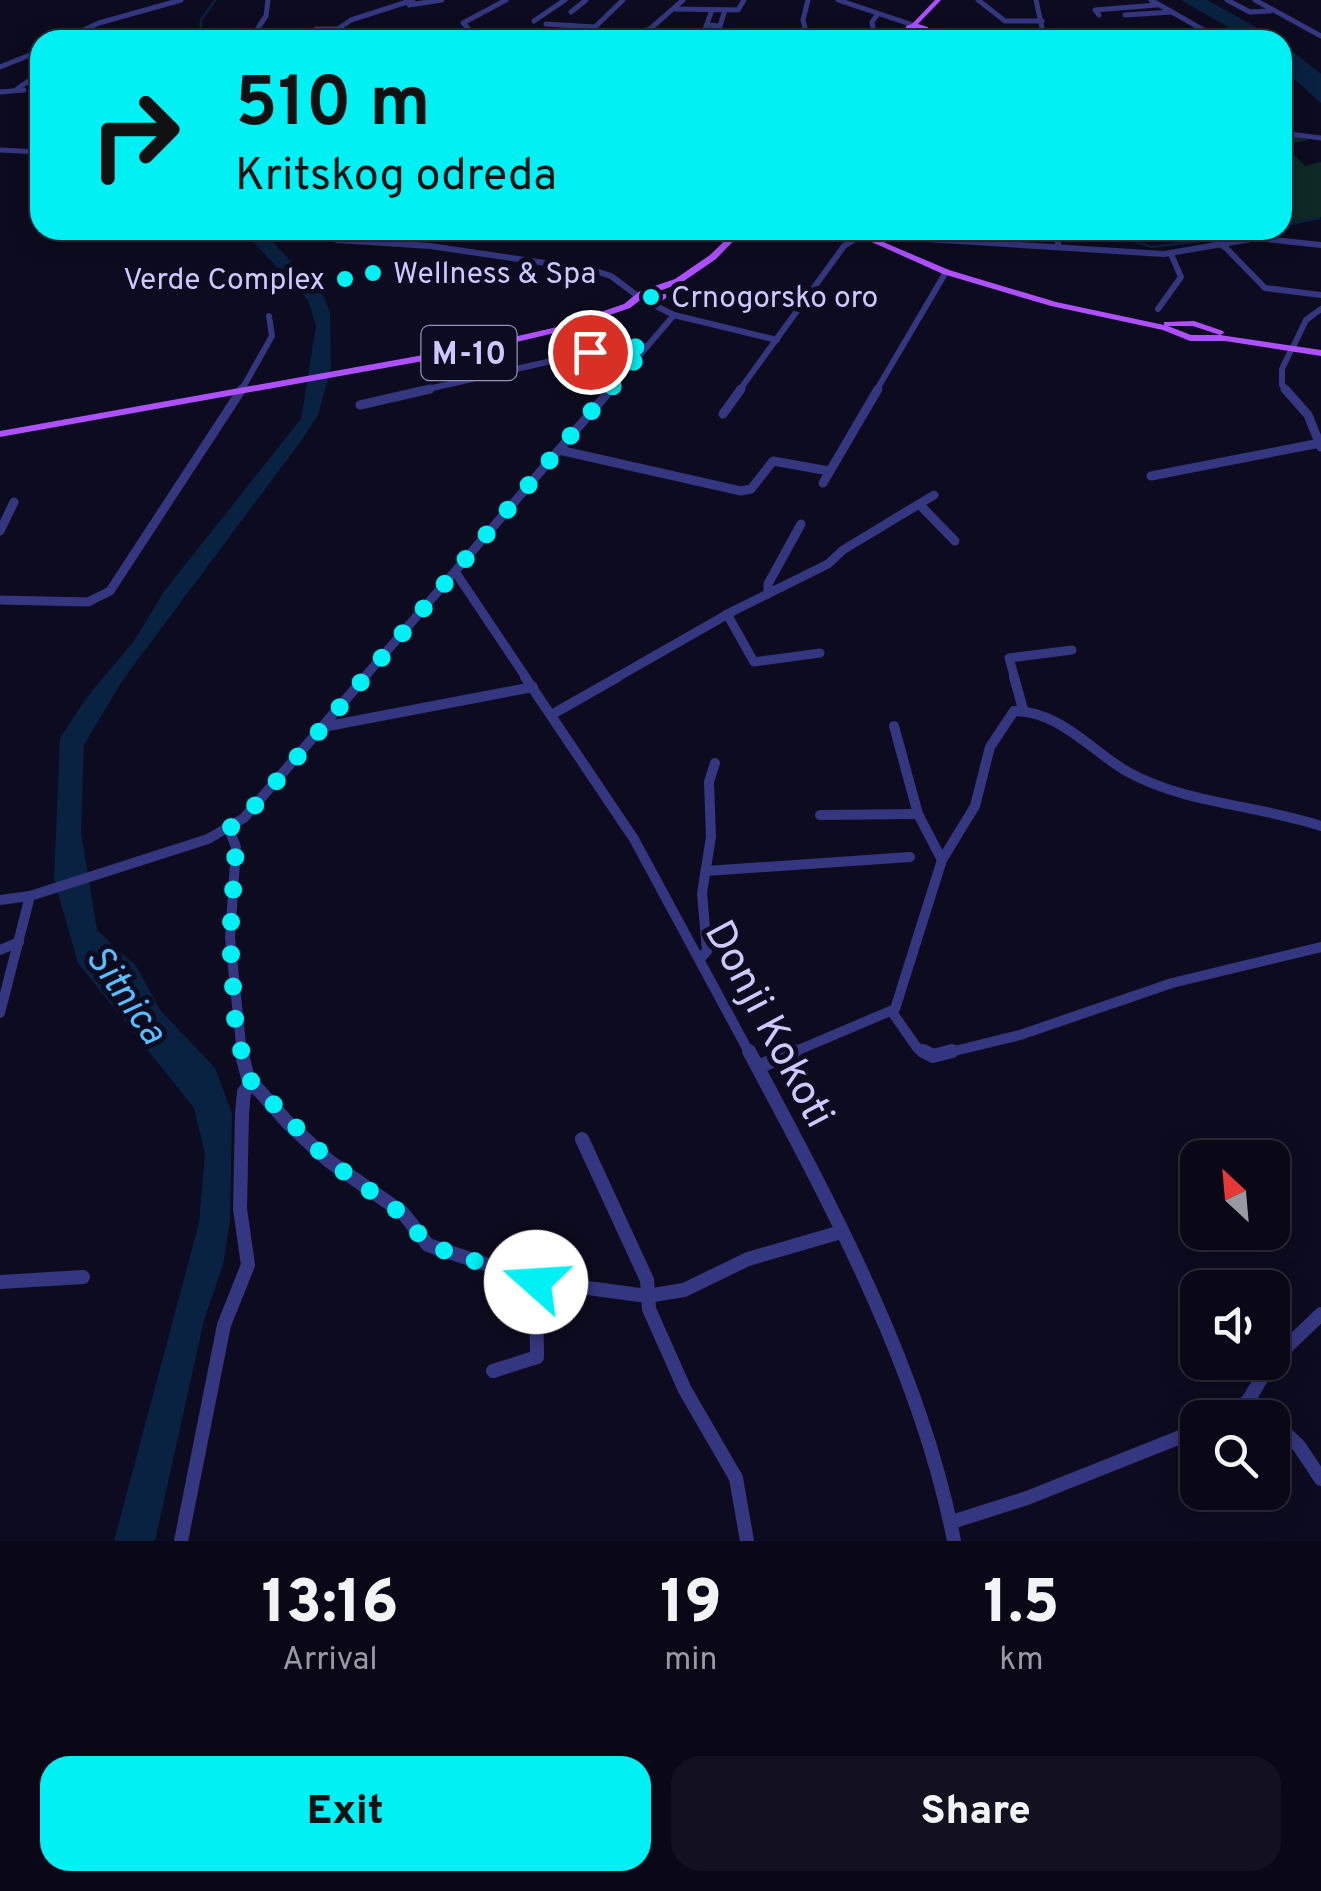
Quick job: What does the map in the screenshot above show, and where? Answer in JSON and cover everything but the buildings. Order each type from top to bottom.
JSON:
[{"type":"main road","points":[[917,30],[941,0]]},
{"type":"main road","name":"M-10","points":[[0,434],[537,336],[646,297],[694,271],[732,240]]},
{"type":"main road","name":"M-10","points":[[646,297],[663,301],[734,240]]},
{"type":"main road","points":[[873,240],[946,272],[1054,304],[1321,351]]},
{"type":"main road","points":[[878,241],[1036,296],[1178,328]]},
{"type":"street","points":[[84,30],[182,0]]},
{"type":"street","points":[[257,30],[266,16],[268,0]]},
{"type":"street","points":[[316,29],[337,30],[351,20],[414,0]]},
{"type":"street","points":[[397,6],[442,0]]},
{"type":"street","points":[[464,30],[468,28],[463,22],[506,0]]},
{"type":"street","points":[[534,21],[564,0]]},
{"type":"street","points":[[571,12],[586,0]]},
{"type":"street","points":[[592,30],[623,0]]},
{"type":"street","points":[[644,30],[683,0]]},
{"type":"street","points":[[711,13],[740,10],[744,0]]},
{"type":"street","points":[[806,30],[803,20],[808,0]]},
{"type":"street","points":[[838,0],[917,30]]},
{"type":"street","points":[[854,6],[862,0]]},
{"type":"street","points":[[978,0],[1005,21],[1042,21]]},
{"type":"street","points":[[1036,0],[1044,30]]},
{"type":"street","points":[[1151,0],[1201,30]]},
{"type":"street","points":[[1227,0],[1249,12],[1271,11]]},
{"type":"street","points":[[1254,0],[1321,36]]},
{"type":"street","points":[[1099,15],[1095,10],[1159,5]]},
{"type":"street","points":[[675,9],[722,17]]},
{"type":"street","points":[[708,25],[720,26],[725,10]]},
{"type":"street","points":[[1125,15],[1173,12]]},
{"type":"street","points":[[706,30],[711,13]]},
{"type":"street","points":[[874,30],[872,22],[877,14]]},
{"type":"street","points":[[546,24],[595,26]]},
{"type":"street","points":[[0,66],[30,55]]},
{"type":"street","points":[[20,60],[30,60]]},
{"type":"street","points":[[17,89],[30,80]]},
{"type":"street","points":[[0,92],[25,90]]},
{"type":"street","points":[[1292,134],[1321,138]]},
{"type":"street","points":[[0,150],[30,152]]},
{"type":"street","points":[[372,240],[593,270],[646,297]]},
{"type":"street","points":[[724,414],[849,240]]},
{"type":"street","points":[[878,241],[882,240]]},
{"type":"street","points":[[944,240],[1171,254],[1213,241],[1231,240]]},
{"type":"street","points":[[1057,240],[1059,247]]},
{"type":"street","points":[[1282,240],[1321,245]]},
{"type":"street","points":[[1213,241],[1265,288],[1321,294]]},
{"type":"street","points":[[1158,309],[1181,277],[1171,254]]},
{"type":"street","points":[[823,483],[946,272]]},
{"type":"street","points":[[663,301],[674,316],[777,340]]},
{"type":"street","points":[[1152,476],[1320,445],[1308,415],[1282,386],[1282,369],[1306,320],[1321,309]]},
{"type":"street","points":[[0,600],[84,602],[106,594],[212,441],[272,336],[268,316]]},
{"type":"street","points":[[0,900],[48,891],[229,829],[249,813],[674,316]]},
{"type":"street","points":[[360,404],[622,345],[647,346]]},
{"type":"street","points":[[559,450],[741,491],[751,489],[774,460],[829,471]]},
{"type":"street","points":[[551,715],[727,614],[828,564],[843,550],[934,495]]},
{"type":"street","points":[[0,531],[14,502]]},
{"type":"street","points":[[920,504],[955,541]]},
{"type":"street","points":[[768,594],[768,584],[801,524]]},
{"type":"street","name":"Donji Kokoti","points":[[456,573],[634,839],[833,1208],[913,1401],[952,1522],[954,1541]]},
{"type":"street","points":[[727,614],[754,662],[820,653]]},
{"type":"street","points":[[1023,709],[1010,658],[1072,650]]},
{"type":"street","points":[[323,727],[533,686]]},
{"type":"street","points":[[758,1067],[892,1012],[932,903],[942,860],[975,806],[984,764],[1003,722],[1023,709],[1040,714],[1143,779],[1187,794],[1275,810],[1321,826]]},
{"type":"street","points":[[894,726],[918,814],[942,860]]},
{"type":"street","points":[[700,959],[708,952],[702,905],[711,837],[709,782],[715,762]]},
{"type":"street","points":[[820,815],[918,814]]},
{"type":"street","points":[[229,829],[236,847],[230,938],[236,1033],[252,1083],[329,1161],[402,1214],[428,1245],[536,1281],[646,1296],[684,1290],[748,1259],[840,1232]]},
{"type":"street","points":[[706,871],[910,857]]},
{"type":"street","points":[[0,1013],[30,896]]},
{"type":"street","points":[[0,950],[19,942]]},
{"type":"street","points":[[892,1012],[918,1049],[933,1056],[1020,1035],[1172,983],[1321,947]]},
{"type":"street","points":[[181,1541],[226,1318],[248,1265],[240,1209],[242,1114],[244,1092],[252,1083]]},
{"type":"street","points":[[582,1139],[647,1280],[646,1296],[685,1390],[736,1478],[747,1541]]},
{"type":"street","points":[[0,1282],[83,1277]]},
{"type":"street","points":[[493,1371],[538,1356],[536,1281]]},
{"type":"street","points":[[1290,1344],[1321,1314]]},
{"type":"street","points":[[952,1522],[1027,1498],[1180,1437]]},
{"type":"street","points":[[1290,1438],[1321,1479]]},
{"type":"green space","points":[[1292,135],[1309,140],[1292,144]]},
{"type":"green space","points":[[1292,152],[1305,166],[1321,162],[1321,217],[1292,222]]},
{"type":"water","points":[[1181,0],[1207,0],[1261,30],[1233,30]]},
{"type":"water","points":[[1292,51],[1321,74],[1321,103],[1292,77]]},
{"type":"water","name":"Sitnica","points":[[271,240],[324,297],[330,313],[331,368],[318,415],[122,681],[84,745],[81,832],[97,930],[136,966],[161,1011],[215,1068],[232,1114],[230,1220],[223,1265],[204,1320],[155,1541],[114,1541],[199,1223],[205,1154],[194,1108],[78,963],[54,879],[60,738],[87,697],[134,641],[165,590],[301,419],[316,326],[308,300],[252,241]]},
{"type":"waterway","points":[[200,30],[201,20],[215,0]]},
{"type":"waterway","points":[[1292,224],[1319,218]]},
{"type":"waterway","points":[[1132,240],[1151,247],[1209,240]]},
{"type":"place","name":"Wellness & Spa","points":[[373,273]]},
{"type":"place","name":"Verde Complex","points":[[345,279]]},
{"type":"place","name":"Crnogorsko oro","points":[[651,297]]},
{"type":"route","points":[[536,1282],[428,1245],[402,1214],[329,1161],[254,1086],[246,1072],[236,1033],[236,982],[230,938],[236,847],[229,829],[259,802],[647,346],[630,344],[590,352]]}]
